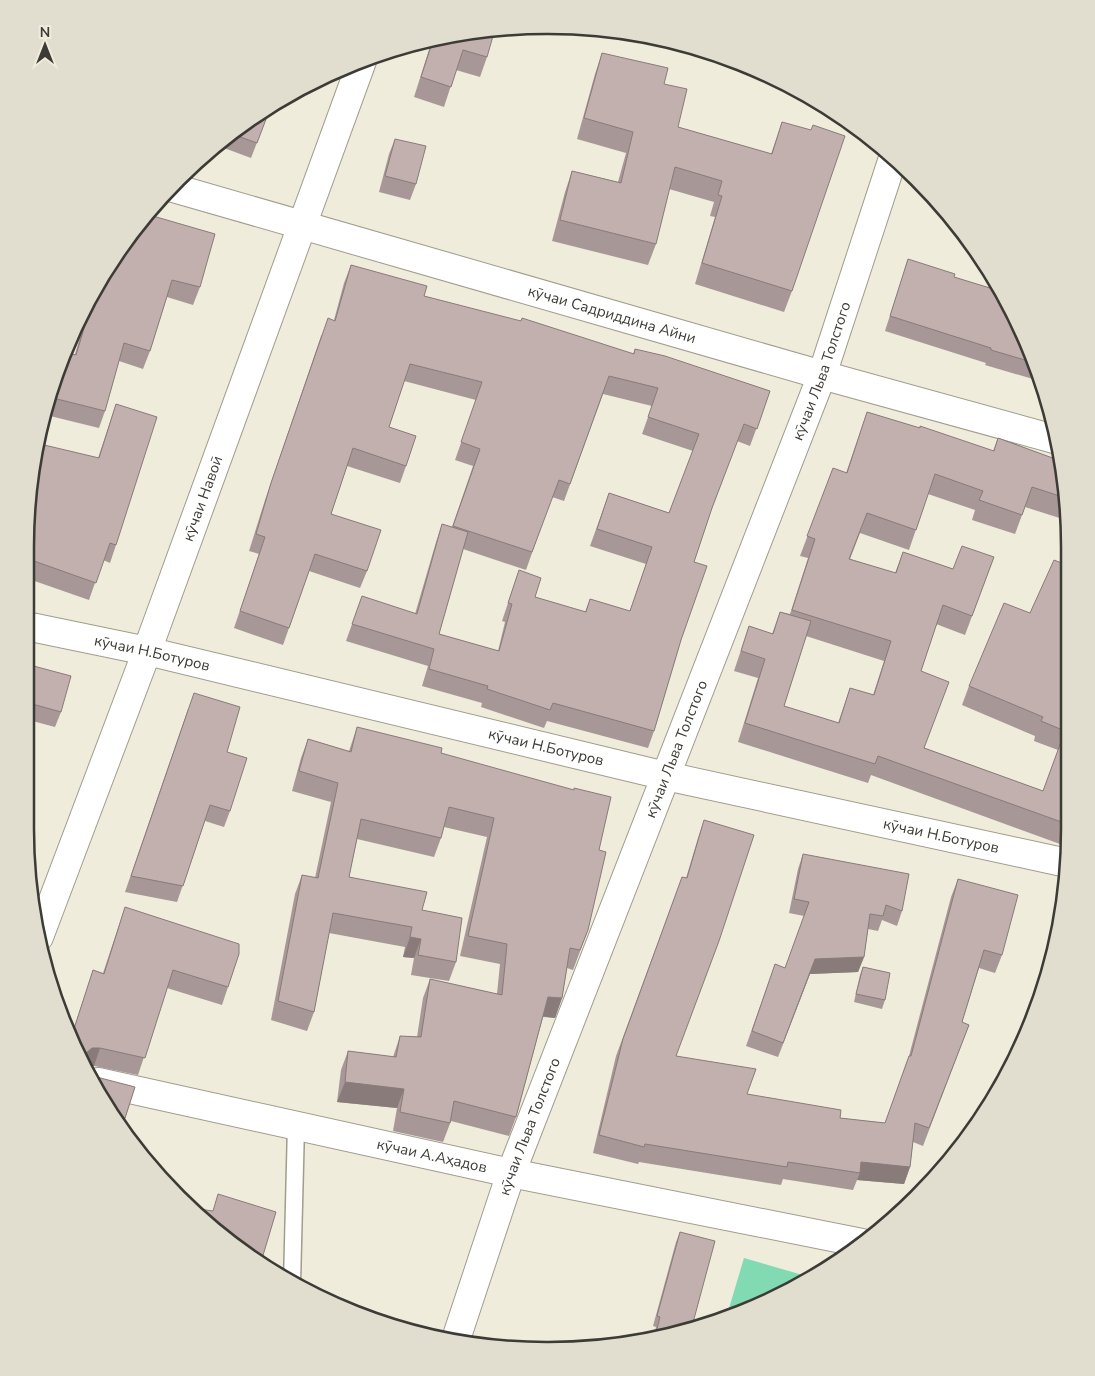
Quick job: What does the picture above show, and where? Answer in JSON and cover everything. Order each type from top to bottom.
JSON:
[{"type":"street","name":"кӯчаи Навоӣ","points":[[43,925],[147,650],[359,70]]},
{"type":"street","name":"кӯчаи Льва Толстого","points":[[458,1334],[511,1173],[822,375],[891,165]]},
{"type":"street","name":"кӯчаи Садриддина Айни","points":[[179,190],[822,375],[1049,438]]},
{"type":"street","name":"кӯчаи Н.Ботуров","points":[[34,628],[147,650],[666,776],[1060,861]]},
{"type":"street","name":"кӯчаи А.Аҳадов","points":[[102,1083],[511,1173],[853,1241]]},
{"type":"lane","points":[[292,1274],[296,1126]]},
{"type":"green space","points":[[744,1258],[801,1275],[775,1289],[729,1309]]},
{"type":"building","points":[[493,37],[487,57],[463,50],[451,87],[421,77],[431,48]]},
{"type":"building","points":[[602,53],[668,68],[664,84],[687,89],[678,127],[772,154],[782,122],[811,130],[813,125],[845,136],[792,291],[702,263],[722,196],[718,195],[722,181],[675,167],[656,244],[560,220],[572,171],[621,183],[633,132],[584,118]]},
{"type":"building","points":[[267,117],[257,143],[239,137]]},
{"type":"building","points":[[395,139],[426,146],[416,184],[385,176]]},
{"type":"building","points":[[155,217],[215,234],[200,287],[172,280],[150,351],[124,343],[105,411],[56,399],[72,354],[76,355],[86,323],[103,291],[120,262]]},
{"type":"building","points":[[908,259],[955,274],[954,277],[990,288],[1008,320],[1026,360],[991,350],[991,348],[890,316]]},
{"type":"building","points":[[351,265],[427,286],[424,296],[521,321],[522,318],[634,354],[635,349],[665,356],[770,391],[757,429],[744,424],[712,508],[694,562],[707,566],[681,640],[654,731],[553,703],[550,710],[487,689],[488,686],[429,669],[434,649],[352,624],[362,596],[417,614],[442,524],[468,532],[439,634],[499,651],[512,604],[508,603],[519,570],[541,578],[535,597],[586,612],[590,599],[630,611],[652,547],[597,529],[609,493],[669,513],[699,434],[648,417],[658,388],[609,376],[570,484],[559,480],[532,552],[453,526],[480,449],[461,442],[482,382],[410,364],[389,427],[416,436],[406,466],[353,448],[331,514],[381,530],[367,571],[315,554],[289,628],[240,611],[265,537],[256,534],[271,483],[328,318],[335,321]]},
{"type":"building","points":[[116,404],[157,417],[116,545],[110,543],[96,583],[34,561],[34,548],[38,480],[44,445],[99,458]]},
{"type":"building","points":[[867,412],[920,428],[920,426],[994,451],[998,438],[1053,458],[1058,496],[1032,487],[1022,515],[979,500],[983,491],[935,474],[916,530],[867,513],[849,559],[896,573],[903,552],[953,569],[962,546],[994,557],[972,616],[943,605],[921,671],[949,682],[924,748],[1043,791],[1061,742],[1061,822],[878,756],[875,764],[745,723],[765,659],[741,651],[749,626],[773,634],[780,612],[811,621],[784,706],[839,723],[850,688],[874,695],[891,641],[792,610],[815,539],[807,536],[833,468],[847,473]]},
{"type":"building","points":[[1054,560],[1061,563],[1061,729],[1041,721],[1043,717],[969,686],[1004,603],[1030,613]]},
{"type":"building","points":[[34,666],[71,676],[61,712],[34,704]]},
{"type":"building","points":[[194,693],[240,707],[227,752],[247,758],[230,811],[210,805],[183,886],[131,876]]},
{"type":"building","points":[[357,727],[442,748],[441,753],[574,790],[574,788],[611,797],[599,850],[606,852],[588,930],[580,950],[570,948],[562,998],[548,997],[516,1117],[454,1101],[450,1123],[400,1112],[404,1089],[345,1082],[348,1051],[396,1057],[400,1036],[421,1037],[430,979],[502,995],[507,944],[468,936],[494,818],[449,807],[441,838],[361,819],[349,877],[427,892],[422,910],[462,918],[456,962],[418,955],[421,939],[410,937],[412,927],[333,913],[314,1012],[278,1001],[302,875],[318,878],[338,783],[299,771],[308,739],[351,752]]},
{"type":"building","points":[[704,820],[754,835],[719,941],[676,1056],[756,1069],[747,1094],[841,1110],[840,1118],[885,1123],[909,1056],[911,1056],[958,879],[1018,895],[1002,955],[984,950],[962,1022],[969,1025],[929,1128],[915,1123],[910,1167],[861,1162],[860,1173],[788,1162],[787,1167],[645,1144],[644,1147],[599,1135],[623,1039],[682,877],[687,878]]},
{"type":"building","points":[[803,854],[909,874],[902,911],[886,905],[883,916],[870,914],[864,957],[815,959],[783,1043],[752,1031],[775,964],[785,968],[809,902],[794,899]]},
{"type":"building","points":[[125,907],[239,944],[239,954],[228,987],[173,970],[145,1058],[100,1048],[92,1048],[86,1053],[74,1028],[93,970],[104,974]]},
{"type":"building","points":[[863,967],[890,973],[885,1000],[856,994]]},
{"type":"building","points":[[99,1078],[135,1087],[125,1118],[120,1114]]},
{"type":"building","points":[[218,1194],[276,1212],[263,1256],[203,1210],[213,1211]]},
{"type":"building","points":[[680,1232],[715,1241],[693,1321],[657,1330],[660,1317],[657,1316]]}]
